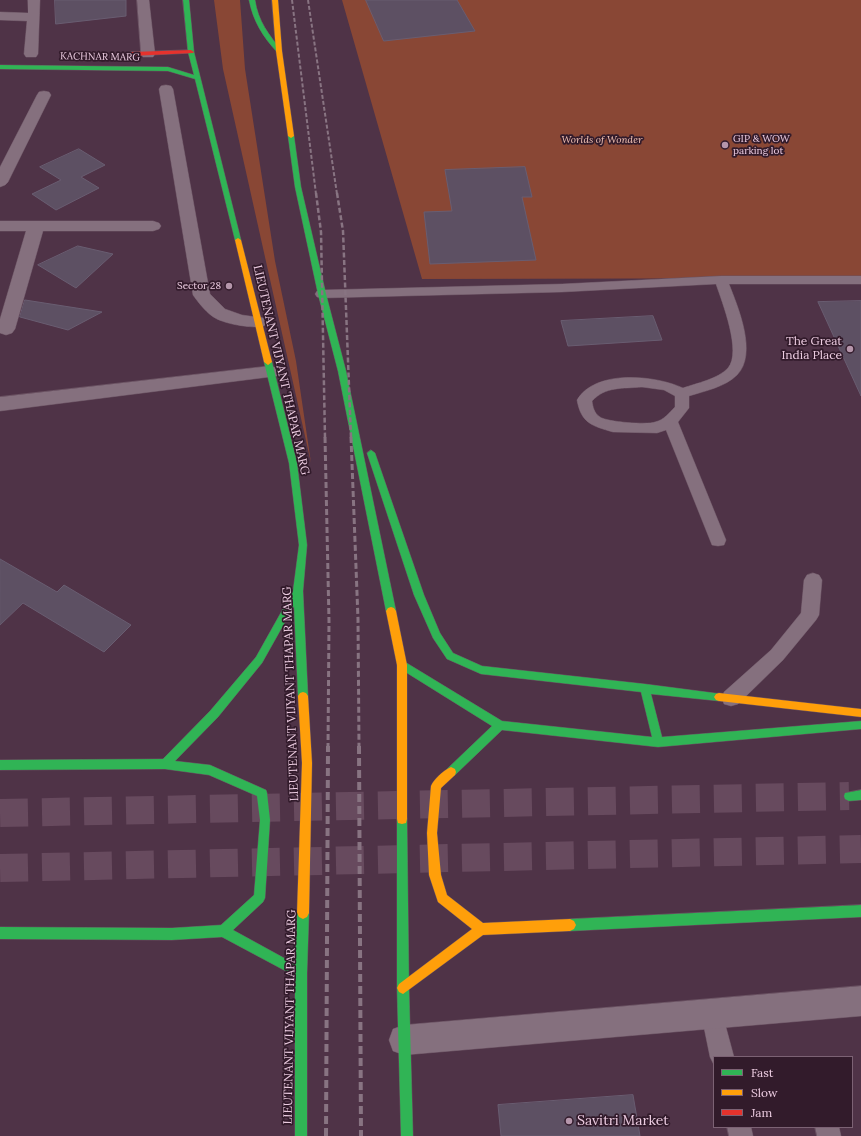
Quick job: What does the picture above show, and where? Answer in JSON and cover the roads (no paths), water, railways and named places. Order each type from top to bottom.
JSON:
[{"type":"main road","name":"LIEUTENANT VIJYANT THAPAR MARG","points":[[186,0],[191,52],[293,463],[303,545],[298,591],[307,762],[301,973],[301,1136]]},
{"type":"main road","points":[[252,0],[252,11],[259,26],[279,51]]},
{"type":"main road","points":[[275,0],[279,51],[298,187],[322,294],[342,370],[402,665],[403,988],[407,1136]]},
{"type":"main road","name":"KACHNAR MARG","points":[[121,54],[191,52]]},
{"type":"main road","name":"KACHNAR MARG","points":[[0,67],[168,69],[198,78]]},
{"type":"main road","points":[[342,370],[419,595],[436,636],[450,656],[481,670],[516,675],[645,688],[861,713]]},
{"type":"main road","points":[[165,764],[214,714],[259,660],[298,591]]},
{"type":"main road","points":[[402,665],[500,725],[658,742],[861,725]]},
{"type":"main road","points":[[645,688],[658,742]]},
{"type":"main road","points":[[482,929],[442,898],[435,875],[432,825],[436,786],[500,725]]},
{"type":"main road","points":[[0,765],[165,764],[210,770],[262,793],[265,820],[259,898],[223,931]]},
{"type":"main road","points":[[849,796],[861,795]]},
{"type":"main road","points":[[403,988],[482,929],[861,911]]},
{"type":"main road","points":[[0,933],[172,934],[223,931],[301,973]]},
{"type":"street","points":[[31,54],[34,0]]},
{"type":"street","points":[[143,0],[148,54]]},
{"type":"street","points":[[0,16],[34,17]]},
{"type":"street","points":[[166,89],[202,295],[219,313],[240,320],[258,322]]},
{"type":"street","points":[[0,182],[44,95]]},
{"type":"street","points":[[0,226],[153,226]]},
{"type":"street","points":[[6,328],[36,226]]},
{"type":"street","points":[[0,404],[270,372]]},
{"type":"street","points":[[404,1040],[861,1001]]},
{"type":"lane","points":[[322,294],[562,288],[722,280],[861,280]]},
{"type":"lane","points":[[682,393],[682,408],[670,421],[657,428],[613,428],[595,421],[586,411],[584,400],[593,391],[605,385],[635,383],[667,386],[682,393],[714,382],[734,371],[740,354],[736,323],[722,280]]},
{"type":"lane","points":[[670,421],[718,540]]},
{"type":"lane","points":[[730,698],[777,655],[810,615],[814,580]]},
{"type":"lane","points":[[712,1013],[722,1056]]},
{"type":"tunnel","points":[[0,813],[849,796]]},
{"type":"tunnel","points":[[0,868],[861,849]]},
{"type":"railway","points":[[292,0],[316,194]]},
{"type":"railway","points":[[308,0],[337,194]]},
{"type":"railway","points":[[316,193],[321,232],[325,438]]},
{"type":"railway","points":[[337,193],[343,231],[351,438]]},
{"type":"railway","points":[[325,437],[329,621],[328,747]]},
{"type":"railway","points":[[351,437],[358,619],[359,747]]},
{"type":"railway","points":[[326,1136],[328,746]]},
{"type":"railway","points":[[359,746],[361,1136]]},
{"type":"place","name":"GIP & WOW parking lot","points":[[725,145]]},
{"type":"place","name":"Sector 28","points":[[229,286]]},
{"type":"place","name":"The Great India Place","points":[[850,349]]},
{"type":"place","name":"Savitri Market","points":[[569,1121]]},
{"type":"park label","name":"Worlds of Wonder","points":[[602,140]]}]
